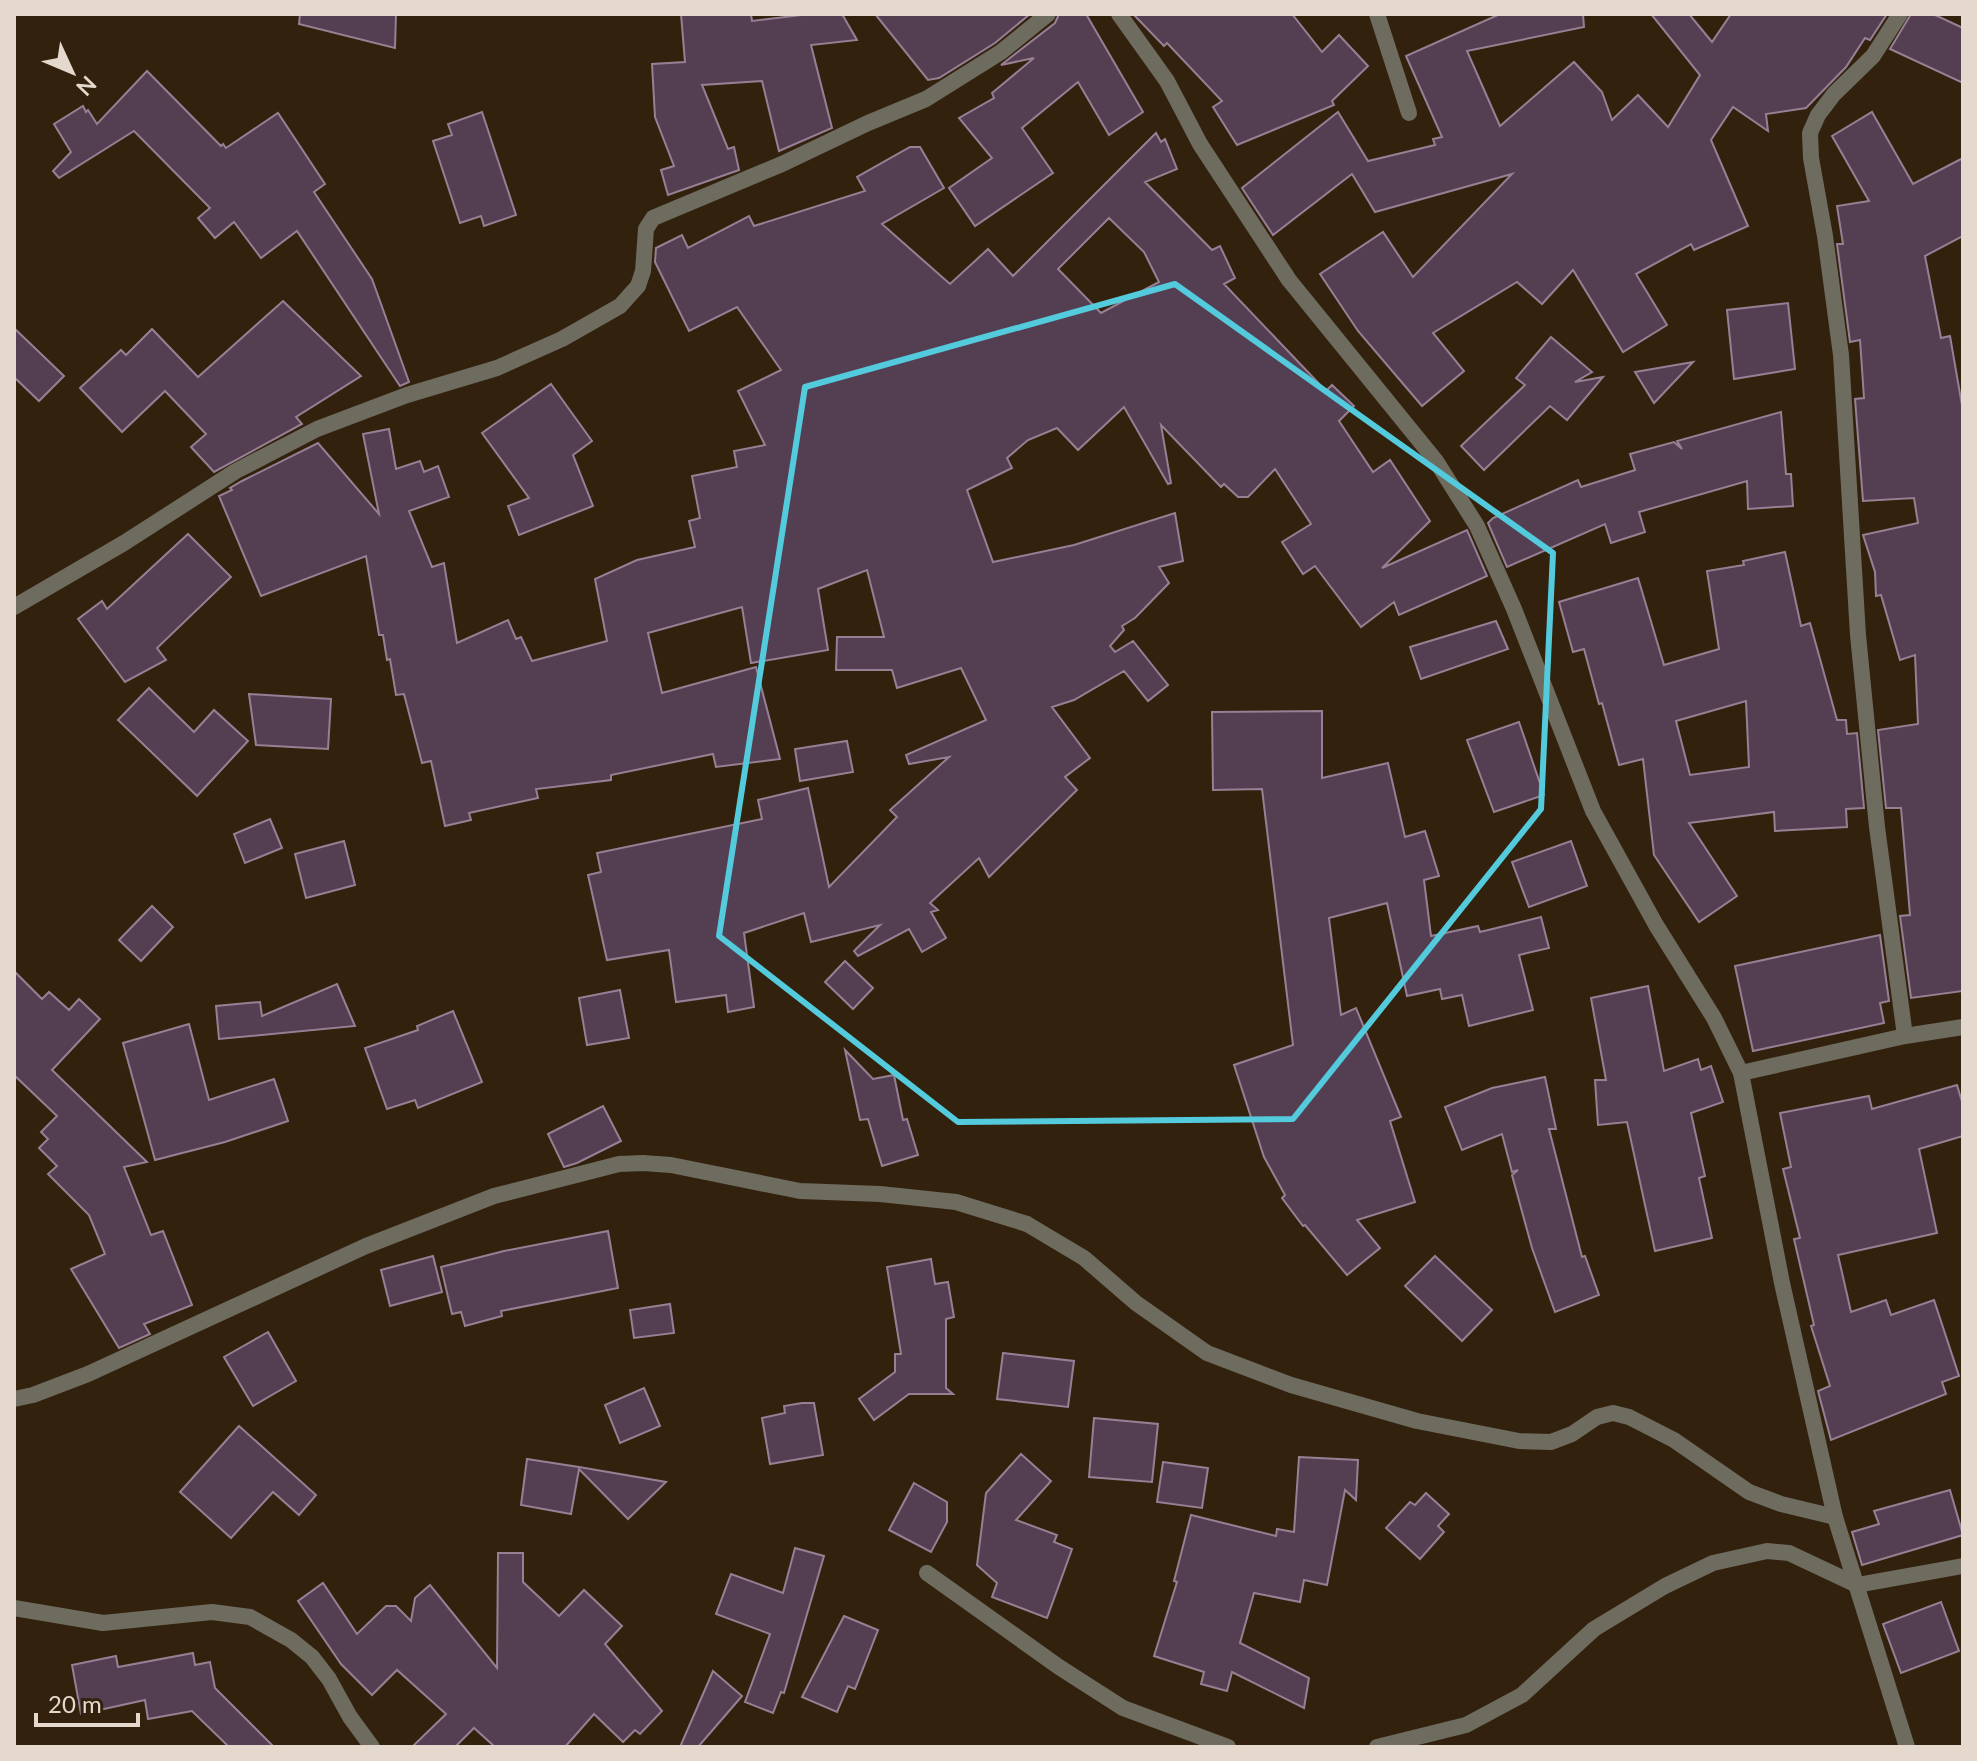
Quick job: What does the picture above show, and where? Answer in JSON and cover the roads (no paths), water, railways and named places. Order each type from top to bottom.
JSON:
[{"type":"street","points":[[14,607],[124,543],[236,471],[317,429],[407,395],[497,368],[562,339],[620,306],[638,286],[643,271],[646,229],[653,218],[926,99],[1001,52],[1048,14]]},
{"type":"street","points":[[1119,14],[1167,81],[1200,144],[1289,280],[1436,461],[1477,526],[1514,609],[1593,811],[1656,925],[1714,1018],[1741,1073],[1782,1283],[1835,1517],[1907,1747]]},
{"type":"street","points":[[1377,14],[1409,113]]},
{"type":"street","points":[[1900,14],[1873,56],[1834,94],[1818,115],[1810,133],[1811,158],[1841,355],[1858,635],[1877,827],[1905,1036]]},
{"type":"street","points":[[1741,1073],[1905,1036],[1963,1027]]},
{"type":"street","points":[[14,1399],[88,1374],[366,1246],[494,1196],[619,1164],[643,1163],[671,1165],[800,1191],[880,1194],[956,1202],[1027,1224],[1084,1258],[1136,1303],[1207,1353],[1291,1385],[1417,1421],[1519,1441],[1551,1442],[1572,1434],[1597,1417],[1613,1413],[1629,1417],[1674,1440],[1749,1492],[1781,1504],[1835,1517]]},
{"type":"street","points":[[1377,1747],[1466,1725],[1522,1695],[1594,1629],[1665,1586],[1713,1563],[1767,1551],[1789,1553],[1857,1585],[1963,1566]]},
{"type":"street","points":[[927,1573],[1059,1667],[1123,1708],[1228,1747]]},
{"type":"street","points":[[14,1608],[103,1623],[212,1612],[250,1617],[291,1640],[312,1657],[372,1747]]}]
